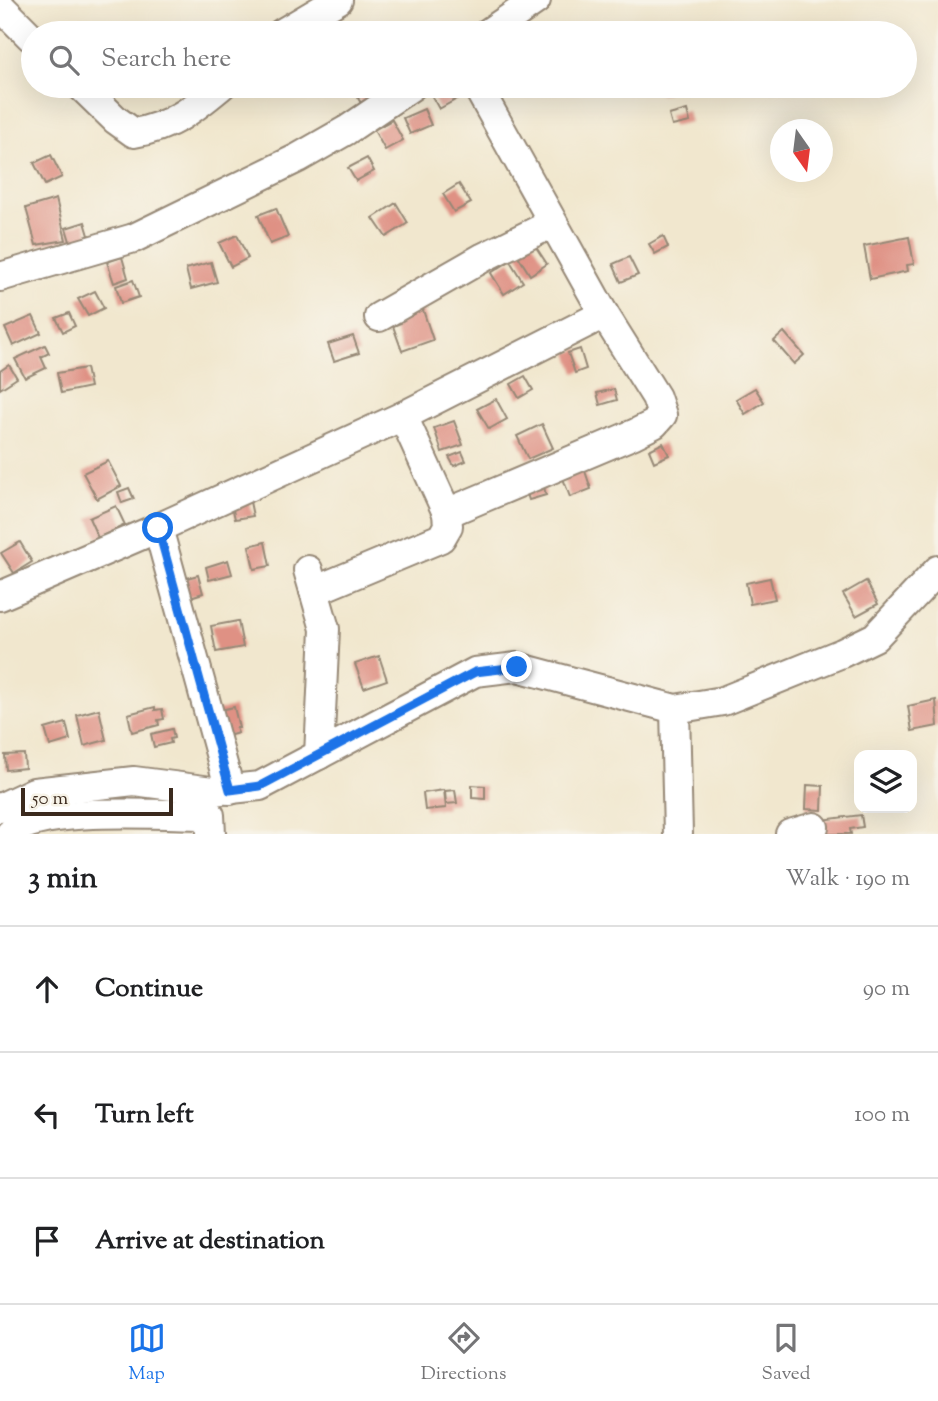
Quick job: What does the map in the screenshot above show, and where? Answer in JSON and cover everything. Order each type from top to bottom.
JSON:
[{"type":"street","points":[[302,21],[338,0]]},
{"type":"street","points":[[506,21],[537,0]]},
{"type":"street","points":[[0,6],[21,27]]},
{"type":"street","points":[[93,98],[134,133],[155,129],[188,114],[207,98]]},
{"type":"street","points":[[0,277],[134,238],[298,158],[347,130],[394,98]]},
{"type":"street","points":[[447,513],[634,435],[654,424],[662,415],[656,397],[604,314],[484,98]]},
{"type":"street","points":[[379,317],[484,257],[553,223]]},
{"type":"street","points":[[0,596],[158,528],[403,416],[604,314]]},
{"type":"street","points":[[319,755],[325,629],[311,581],[441,538],[448,526],[447,513],[403,416]]},
{"type":"street","points":[[158,528],[216,807]]},
{"type":"street","points":[[10,834],[15,828],[34,820],[63,815],[216,807],[475,672],[517,667],[674,709],[723,701],[875,637],[938,570]]},
{"type":"street","points":[[674,709],[678,834]]},
{"type":"street","points":[[0,808],[34,792],[134,781],[216,807]]},
{"type":"building","points":[[358,98],[379,98],[382,103],[366,112]]},
{"type":"building","points":[[433,98],[459,98],[439,109]]},
{"type":"building","points":[[424,109],[431,125],[410,134],[403,118]]},
{"type":"building","points":[[687,110],[690,122],[672,126],[669,115]]},
{"type":"building","points":[[392,120],[403,140],[385,150],[374,130]]},
{"type":"building","points":[[51,155],[62,177],[45,185],[34,163]]},
{"type":"building","points":[[367,158],[374,171],[356,181],[348,168]]},
{"type":"building","points":[[459,184],[471,203],[454,212],[443,194]]},
{"type":"building","points":[[56,199],[66,240],[36,245],[26,208]]},
{"type":"building","points":[[396,203],[408,223],[386,237],[373,218]]},
{"type":"building","points":[[276,208],[288,237],[270,244],[258,215]]},
{"type":"building","points":[[85,222],[91,242],[72,248],[66,228]]},
{"type":"building","points":[[237,235],[248,258],[231,267],[219,243]]},
{"type":"building","points":[[663,236],[668,247],[655,254],[649,244]]},
{"type":"building","points":[[909,237],[914,264],[907,265],[908,271],[870,279],[864,246]]},
{"type":"building","points":[[532,241],[547,264],[530,275],[515,251]]},
{"type":"building","points":[[122,257],[128,278],[114,283],[107,262]]},
{"type":"building","points":[[629,257],[638,275],[621,282],[613,264]]},
{"type":"building","points":[[510,261],[523,282],[504,294],[491,273]]},
{"type":"building","points":[[211,262],[217,282],[191,289],[186,269]]},
{"type":"building","points":[[133,280],[139,297],[121,303],[116,286]]},
{"type":"building","points":[[95,291],[104,308],[88,316],[78,299]]},
{"type":"building","points":[[421,304],[433,340],[402,351],[393,326],[401,323],[397,312]]},
{"type":"building","points":[[69,313],[75,326],[63,332],[56,318]]},
{"type":"building","points":[[33,316],[41,333],[13,346],[5,328]]},
{"type":"building","points":[[784,332],[804,355],[794,364],[774,341]]},
{"type":"building","points":[[353,336],[359,353],[334,361],[328,344]]},
{"type":"building","points":[[45,345],[49,353],[41,357],[46,368],[25,378],[15,359]]},
{"type":"building","points":[[580,349],[586,369],[575,373],[568,353]]},
{"type":"building","points":[[9,365],[17,378],[0,389],[0,371]]},
{"type":"building","points":[[86,368],[90,387],[61,393],[57,373]]},
{"type":"building","points":[[525,376],[533,390],[519,398],[511,384]]},
{"type":"building","points":[[755,388],[764,402],[745,414],[736,399]]},
{"type":"building","points":[[614,389],[617,400],[600,405],[597,393]]},
{"type":"building","points":[[496,399],[507,419],[489,429],[477,409]]},
{"type":"building","points":[[454,421],[463,445],[442,452],[434,428]]},
{"type":"building","points":[[542,424],[553,448],[528,459],[517,436]]},
{"type":"building","points":[[663,443],[669,455],[654,462],[649,450]]},
{"type":"building","points":[[462,452],[466,461],[454,466],[449,457]]},
{"type":"building","points":[[108,461],[121,486],[97,499],[83,473]]},
{"type":"building","points":[[583,465],[591,489],[570,497],[561,473]]},
{"type":"building","points":[[542,479],[546,495],[529,500],[524,484]]},
{"type":"building","points":[[129,488],[134,499],[122,503],[118,492]]},
{"type":"building","points":[[249,497],[253,516],[235,519],[231,501]]},
{"type":"building","points":[[116,506],[125,525],[98,538],[89,518]]},
{"type":"building","points":[[20,542],[32,562],[14,573],[1,553]]},
{"type":"building","points":[[265,542],[270,566],[254,569],[249,546]]},
{"type":"building","points":[[228,560],[232,574],[209,580],[206,567]]},
{"type":"building","points":[[198,575],[203,593],[181,600],[176,581]]},
{"type":"building","points":[[770,578],[775,599],[750,604],[746,583]]},
{"type":"building","points":[[866,581],[878,604],[856,616],[843,594]]},
{"type":"building","points":[[238,621],[243,647],[216,652],[211,626]]},
{"type":"building","points":[[379,656],[387,680],[364,688],[355,664]]},
{"type":"building","points":[[936,700],[938,726],[912,731],[908,706]]},
{"type":"building","points":[[155,707],[155,710],[162,709],[164,719],[158,720],[159,725],[132,732],[128,714]]},
{"type":"building","points":[[234,707],[238,733],[224,737],[215,711]]},
{"type":"building","points":[[99,709],[106,740],[84,746],[77,715]]},
{"type":"building","points":[[66,723],[70,740],[50,746],[45,729]]},
{"type":"building","points":[[172,729],[174,738],[170,739],[171,743],[154,747],[151,734]]},
{"type":"building","points":[[24,754],[25,768],[6,770],[5,755]]},
{"type":"building","points":[[472,785],[485,786],[485,799],[472,798]]},
{"type":"building","points":[[807,785],[823,786],[822,810],[806,809]]},
{"type":"building","points":[[444,790],[446,808],[425,810],[423,793]]},
{"type":"building","points":[[455,790],[457,803],[446,804],[445,791]]},
{"type":"building","points":[[861,815],[863,827],[850,829],[851,834],[823,834],[821,820]]},
{"type":"route","points":[[158,528],[230,790],[260,786],[475,672],[517,667]]}]
